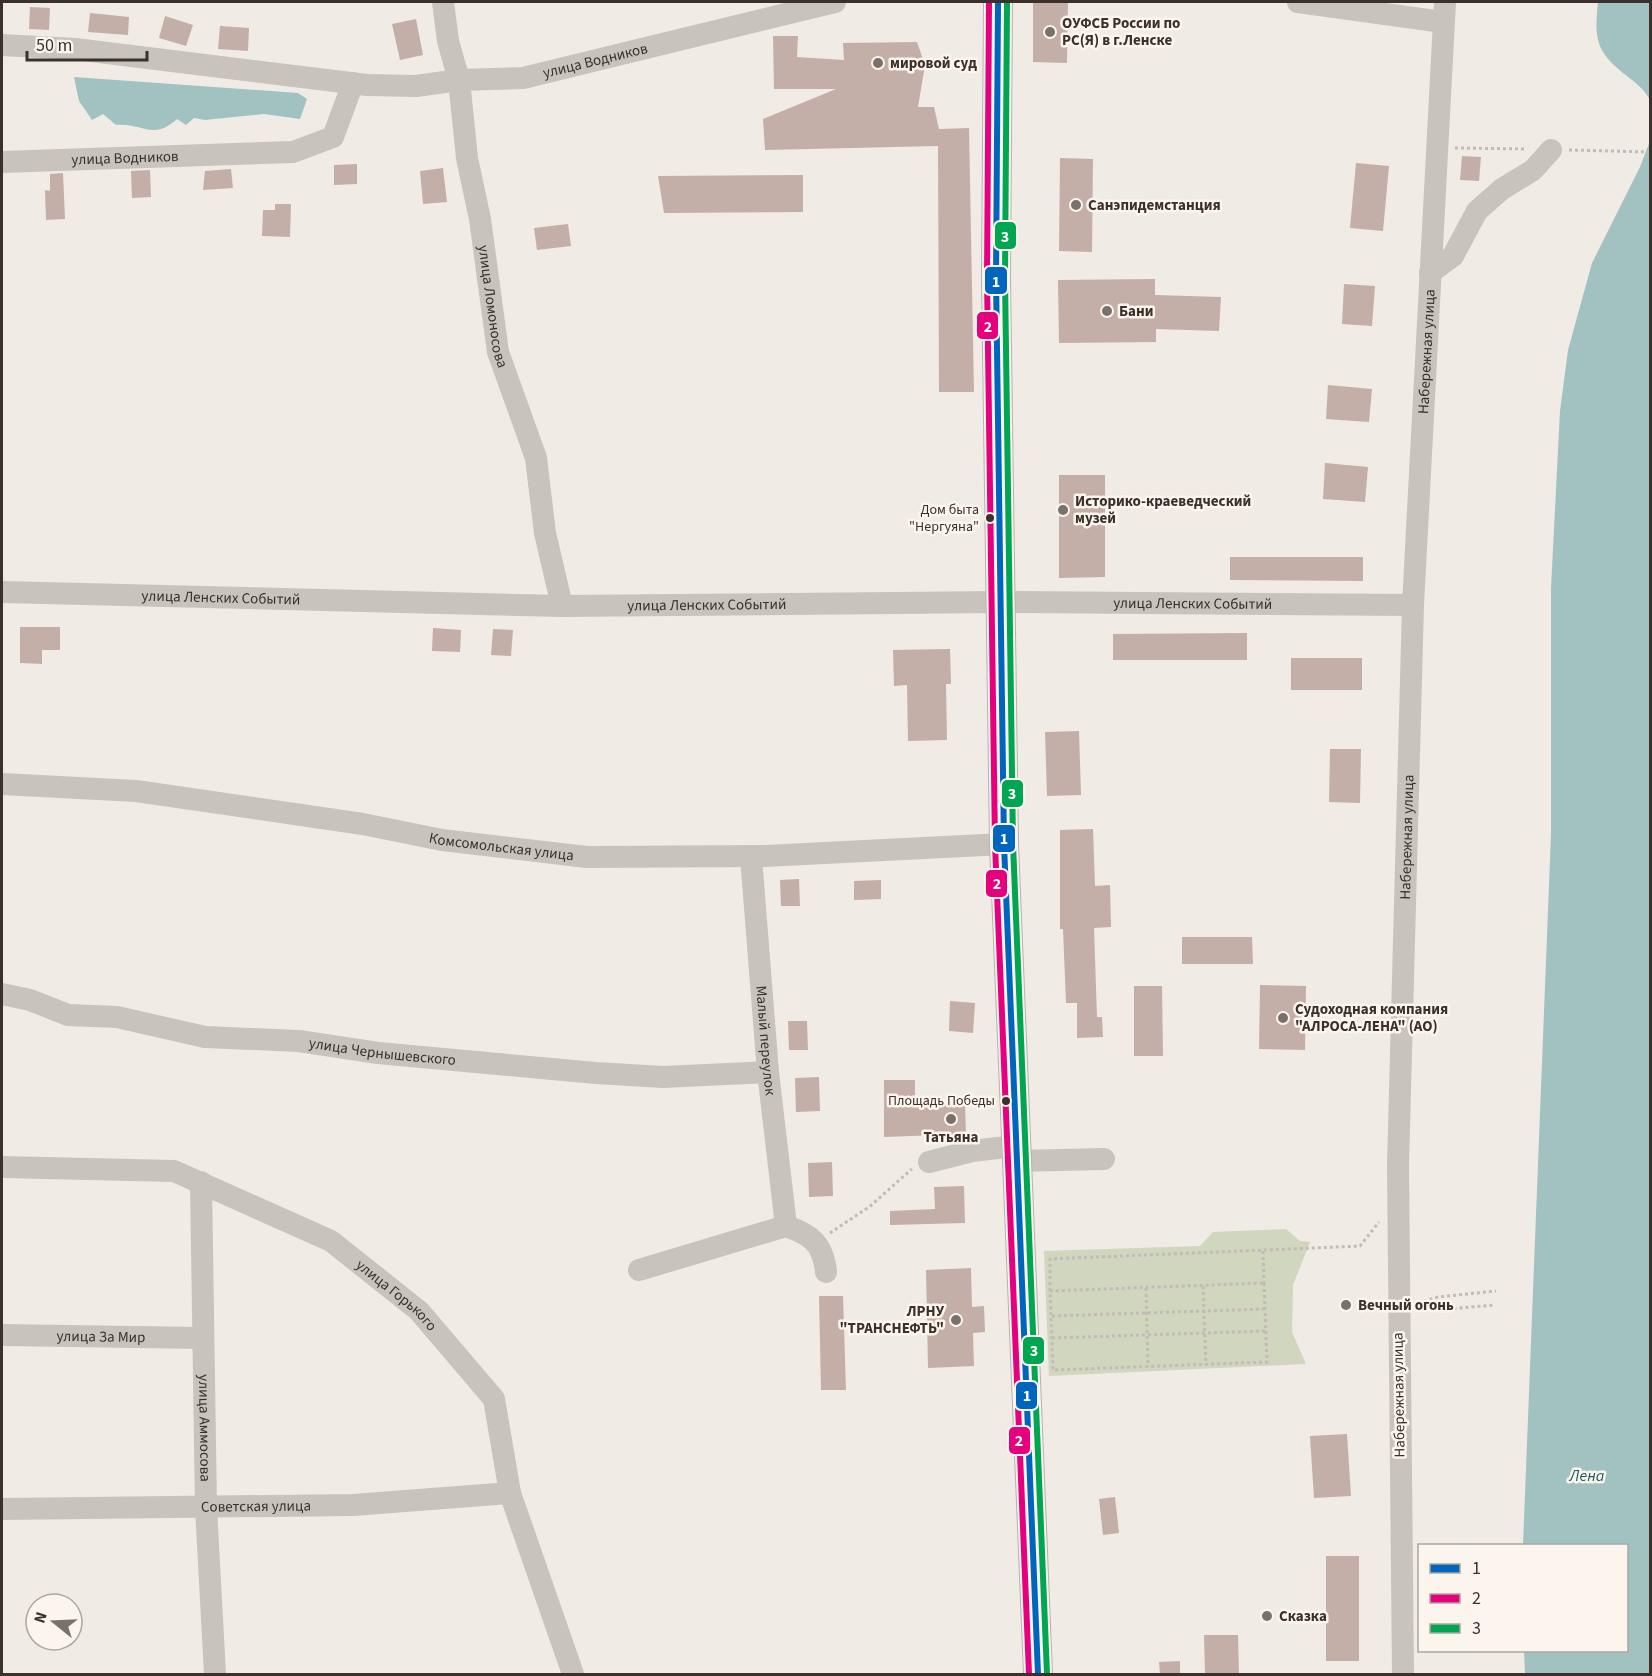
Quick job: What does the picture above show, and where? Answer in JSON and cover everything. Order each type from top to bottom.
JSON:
[{"type":"main road","points":[[998,2],[996,289],[1004,844],[1038,1674]]},
{"type":"street","name":"улица Ломоносова","points":[[443,2],[448,41],[459,80],[467,158],[480,219],[498,352],[536,458],[546,533],[562,606]]},
{"type":"street","name":"улица Водников","points":[[2,45],[75,49],[353,83],[416,86],[459,80],[523,78],[835,2]]},
{"type":"street","points":[[1298,2],[1444,12]]},
{"type":"street","name":"Набережная улица","points":[[1403,1674],[1398,1217],[1413,605],[1444,12]]},
{"type":"street","name":"улица Водников","points":[[2,162],[293,152],[333,137],[353,83]]},
{"type":"street","points":[[1430,273],[1453,256],[1477,211],[1502,189],[1533,170],[1551,150]]},
{"type":"street","name":"улица Ленских Событий","points":[[2,592],[562,606],[1000,602],[1413,605]]},
{"type":"street","name":"Комсомольская улица","points":[[2,784],[136,791],[363,824],[442,840],[587,857],[751,857],[1004,844]]},
{"type":"street","name":"Малый переулок","points":[[751,857],[768,1072],[786,1226]]},
{"type":"street","name":"улица Чернышевского","points":[[2,994],[30,1000],[68,1015],[117,1017],[205,1037],[299,1041],[378,1053],[596,1073],[663,1077],[768,1072]]},
{"type":"street","points":[[929,1162],[972,1151],[1104,1159]]},
{"type":"street","name":"улица Горького","points":[[2,1167],[174,1171],[331,1241],[419,1311],[494,1399],[510,1493],[573,1674]]},
{"type":"street","name":"улица Аммосова","points":[[201,1182],[206,1508],[215,1674]]},
{"type":"street","points":[[639,1270],[786,1226],[814,1239],[824,1256],[826,1272]]},
{"type":"street","name":"улица За Мир","points":[[2,1335],[202,1338]]},
{"type":"street","name":"Советская улица","points":[[2,1509],[353,1505],[510,1493]]},
{"type":"path","points":[[1453,159],[1454,148],[1649,152]]},
{"type":"path","points":[[814,1239],[843,1226],[869,1207],[903,1175],[929,1162]]},
{"type":"path","points":[[1263,1251],[1267,1362],[1053,1370],[1050,1258],[1360,1246],[1382,1219],[1398,1217]]},
{"type":"path","points":[[1050,1291],[1264,1283]]},
{"type":"path","points":[[1203,1285],[1206,1365]]},
{"type":"path","points":[[1146,1287],[1148,1367]]},
{"type":"path","points":[[1495,1305],[1438,1310],[1412,1305],[1438,1297],[1496,1291]]},
{"type":"path","points":[[1052,1316],[1265,1308]]},
{"type":"path","points":[[1052,1338],[1265,1331]]},
{"type":"green space","points":[[1286,1229],[1300,1241],[1310,1242],[1293,1285],[1292,1332],[1306,1364],[1049,1376],[1044,1251],[1200,1246],[1213,1232]]},
{"type":"water","points":[[1598,2],[1650,2],[1650,100],[1646,93],[1603,52],[1596,26]]},
{"type":"water","points":[[74,77],[298,93],[307,99],[300,119],[264,114],[205,120],[194,118],[186,125],[177,119],[161,129],[148,130],[116,125],[103,114],[92,120],[79,101]]},
{"type":"water","name":"Лена","points":[[1650,141],[1650,1674],[1525,1674],[1524,1652],[1628,1652],[1628,1544],[1523,1544],[1551,834],[1551,588],[1560,411],[1568,350],[1592,263],[1640,167]]},
{"type":"building","name":"ОУФСБ России по РС(Я) в г.Ленске","points":[[1033,2],[1068,2],[1067,63],[1033,62]]},
{"type":"building","points":[[30,7],[50,8],[49,30],[29,29]]},
{"type":"building","points":[[90,13],[129,17],[128,35],[88,32]]},
{"type":"building","points":[[165,16],[193,25],[186,46],[159,38]]},
{"type":"building","points":[[416,19],[423,55],[400,60],[392,24]]},
{"type":"building","points":[[220,26],[249,28],[248,51],[218,49]]},
{"type":"building","points":[[773,36],[798,36],[797,57],[844,60],[843,43],[917,42],[925,65],[918,107],[934,107],[939,129],[969,128],[974,392],[939,392],[938,146],[765,150],[763,119],[836,89],[774,89]]},
{"type":"building","points":[[1462,156],[1481,157],[1479,181],[1460,180]]},
{"type":"building","name":"Санэпидемстанция","points":[[1060,158],[1093,159],[1092,252],[1059,251]]},
{"type":"building","points":[[1356,163],[1389,166],[1383,231],[1350,228]]},
{"type":"building","points":[[357,164],[357,184],[334,185],[334,165]]},
{"type":"building","points":[[443,168],[447,202],[423,204],[420,171]]},
{"type":"building","points":[[231,169],[233,188],[203,190],[205,171]]},
{"type":"building","points":[[150,170],[151,197],[132,198],[131,171]]},
{"type":"building","points":[[63,173],[65,219],[46,220],[45,190],[50,191],[50,174]]},
{"type":"building","points":[[803,175],[803,212],[664,213],[658,176]]},
{"type":"building","points":[[275,204],[291,204],[290,237],[262,236],[263,210],[275,210]]},
{"type":"building","points":[[568,224],[571,246],[537,250],[534,228]]},
{"type":"building","name":"Бани","points":[[1155,279],[1155,295],[1221,297],[1219,331],[1156,329],[1156,342],[1059,343],[1058,280]]},
{"type":"building","points":[[1344,284],[1375,286],[1372,326],[1342,324]]},
{"type":"building","points":[[1328,385],[1372,389],[1369,422],[1326,419]]},
{"type":"building","points":[[1325,463],[1368,467],[1365,502],[1323,499]]},
{"type":"building","points":[[1059,475],[1105,475],[1105,577],[1059,578]]},
{"type":"building","points":[[1230,557],[1363,557],[1363,581],[1230,580]]},
{"type":"building","points":[[20,627],[60,627],[60,650],[42,650],[42,664],[20,663]]},
{"type":"building","points":[[433,628],[461,630],[460,652],[432,651]]},
{"type":"building","points":[[493,629],[513,630],[511,656],[491,655]]},
{"type":"building","points":[[1247,633],[1247,660],[1113,660],[1113,634]]},
{"type":"building","points":[[950,649],[951,684],[946,684],[947,740],[908,741],[907,685],[894,686],[893,650]]},
{"type":"building","points":[[1291,658],[1362,658],[1362,690],[1291,690]]},
{"type":"building","points":[[1079,731],[1081,795],[1047,796],[1045,732]]},
{"type":"building","points":[[1330,749],[1361,749],[1360,803],[1329,802]]},
{"type":"building","points":[[1093,829],[1095,886],[1110,885],[1111,927],[1094,928],[1097,1017],[1102,1017],[1103,1037],[1077,1038],[1077,1003],[1066,1003],[1063,929],[1060,929],[1060,830]]},
{"type":"building","points":[[799,879],[800,906],[781,906],[780,880]]},
{"type":"building","points":[[881,880],[881,899],[854,900],[854,881]]},
{"type":"building","points":[[1182,937],[1252,937],[1253,964],[1182,964]]},
{"type":"building","name":"Судоходная компания \"АЛРОСА-ЛЕНА\" (АО)","points":[[1260,985],[1306,986],[1305,1050],[1259,1049]]},
{"type":"building","points":[[1134,986],[1162,986],[1163,1056],[1134,1056]]},
{"type":"building","points":[[950,1001],[975,1003],[973,1033],[949,1031]]},
{"type":"building","points":[[788,1021],[807,1021],[808,1050],[789,1050]]},
{"type":"building","points":[[819,1077],[820,1111],[796,1112],[795,1078]]},
{"type":"building","points":[[884,1080],[915,1080],[915,1105],[965,1104],[966,1134],[884,1137]]},
{"type":"building","points":[[832,1162],[833,1196],[809,1197],[808,1163]]},
{"type":"building","points":[[964,1186],[965,1223],[890,1225],[890,1211],[935,1209],[934,1187]]},
{"type":"building","name":"ЛРНУ \"ТРАНСНЕФТЬ\"","points":[[971,1268],[972,1307],[984,1306],[985,1332],[973,1333],[974,1366],[928,1368],[926,1270]]},
{"type":"building","points":[[819,1296],[843,1296],[846,1390],[821,1390]]},
{"type":"building","points":[[1347,1434],[1351,1496],[1314,1498],[1310,1436]]},
{"type":"building","points":[[1115,1497],[1119,1533],[1103,1535],[1099,1499]]},
{"type":"building","points":[[1326,1556],[1359,1556],[1359,1661],[1326,1661]]},
{"type":"building","points":[[1204,1635],[1238,1635],[1239,1674],[1205,1674]]},
{"type":"building","points":[[1180,1661],[1180,1674],[1160,1674],[1159,1662]]},
{"type":"transit line","name":"2","points":[[989,2],[987,278],[995,844],[1029,1674]]},
{"type":"transit line","name":"1","points":[[998,2],[996,278],[1004,844],[1038,1674]]},
{"type":"transit line","name":"3","points":[[1007,2],[1005,278],[1013,844],[1047,1674]]},
{"type":"place","name":"ОУФСБ России по РС(Я) в г.Ленске","points":[[1050,32]]},
{"type":"place","name":"мировой суд","points":[[878,63]]},
{"type":"place","name":"Санэпидемстанция","points":[[1076,205]]},
{"type":"place","name":"Бани","points":[[1107,311]]},
{"type":"place","name":"Историко-краеведческий музей","points":[[1063,510]]},
{"type":"place","name":"Дом быта \"Нергуяна\"","points":[[990,518]]},
{"type":"place","name":"Судоходная компания \"АЛРОСА-ЛЕНА\" (АО)","points":[[1283,1018]]},
{"type":"place","name":"Площадь Победы","points":[[1006,1101]]},
{"type":"place","name":"Татьяна","points":[[951,1119]]},
{"type":"place","name":"Вечный огонь","points":[[1346,1305]]},
{"type":"place","name":"ЛРНУ \"ТРАНСНЕФТЬ\"","points":[[956,1320]]},
{"type":"place","name":"Сказка","points":[[1267,1616]]}]
